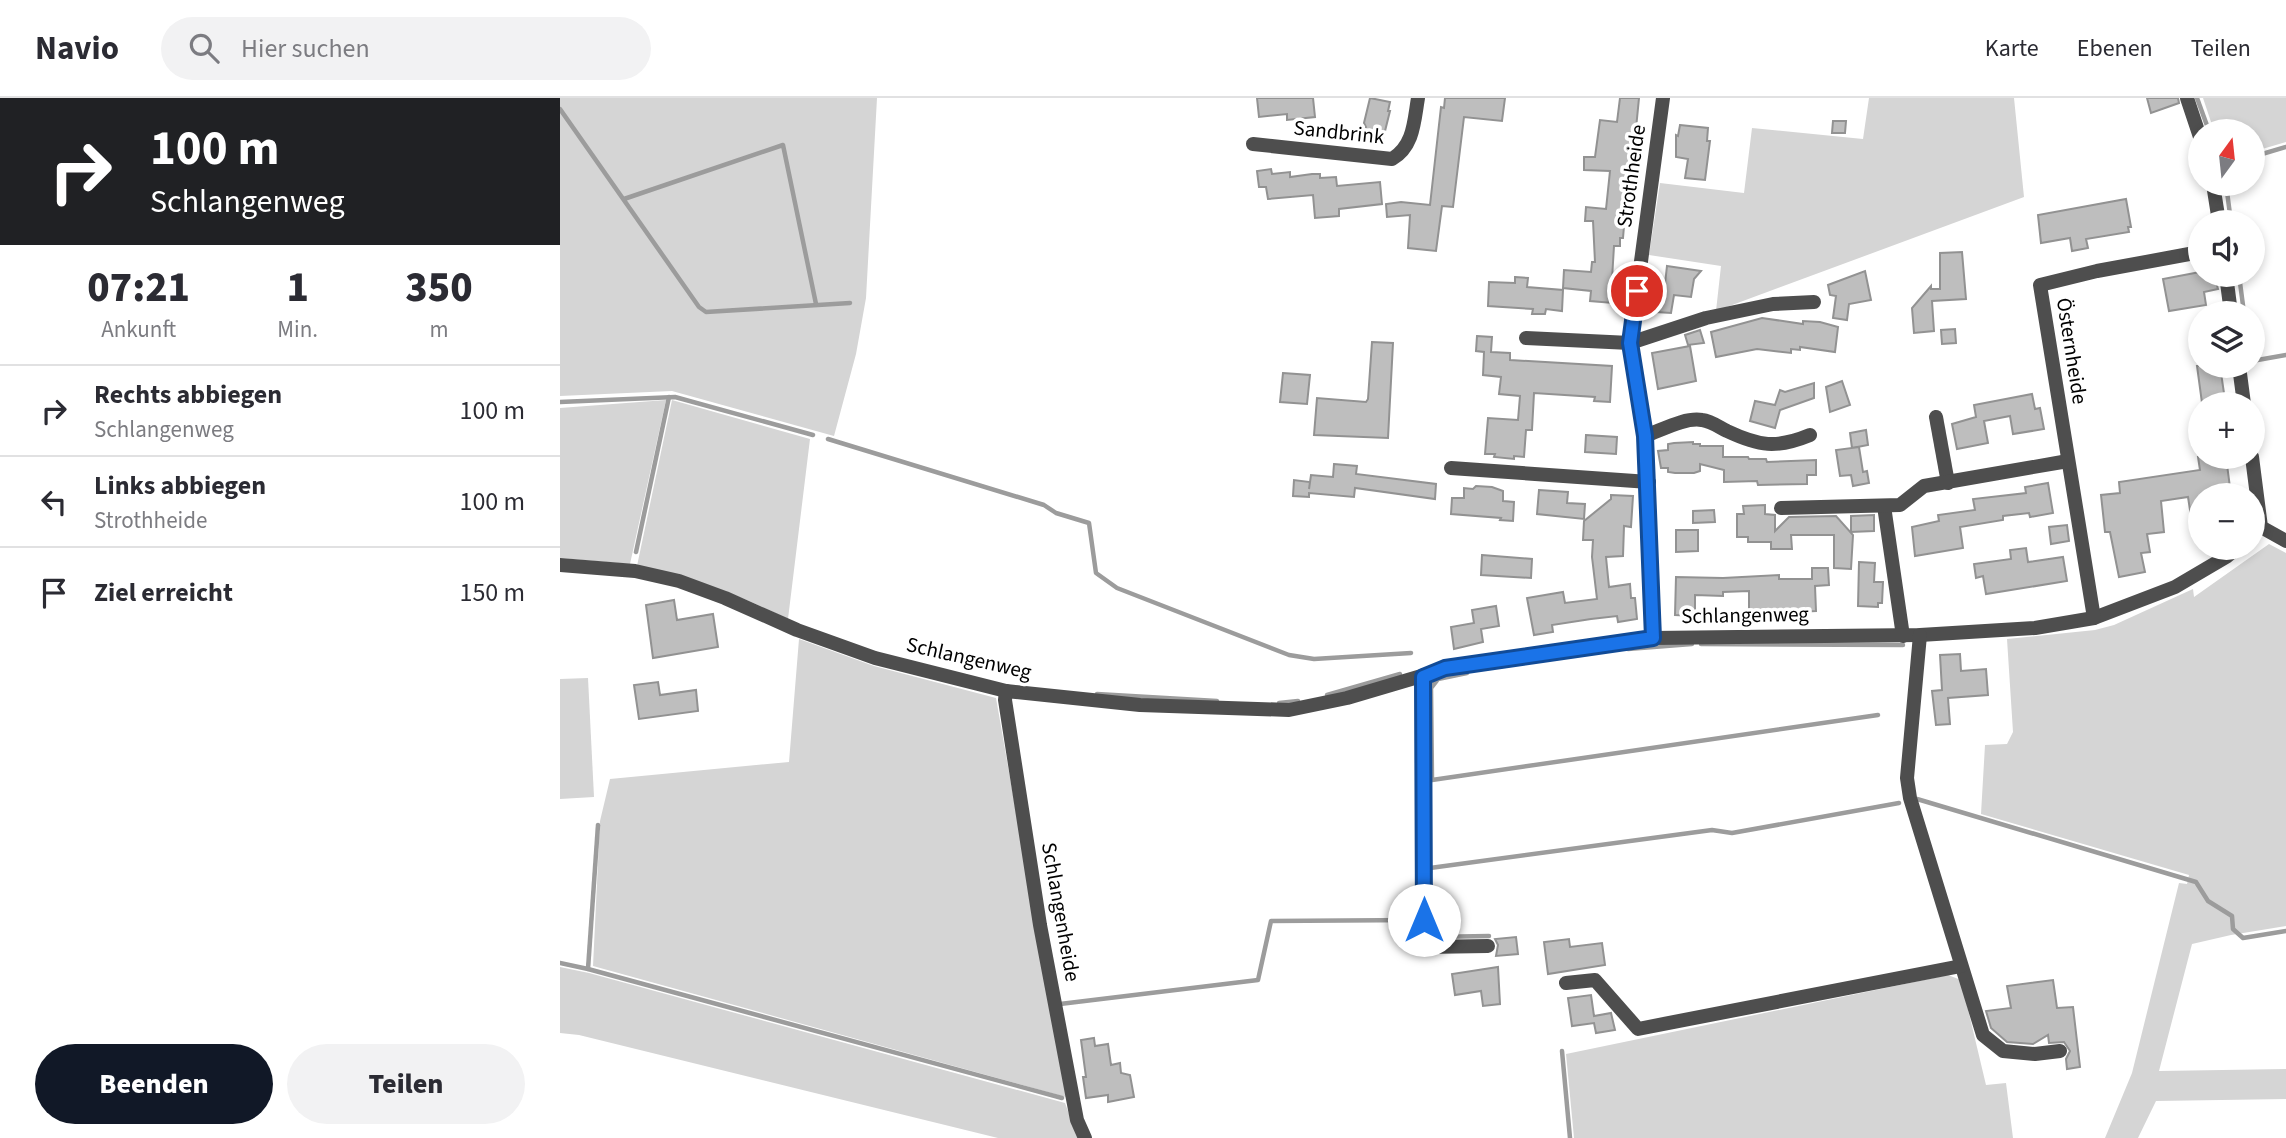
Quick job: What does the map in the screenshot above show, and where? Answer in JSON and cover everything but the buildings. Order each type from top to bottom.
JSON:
[{"type":"street","name":"Sandbrink","points":[[1253,144],[1392,159],[1403,153],[1410,139],[1418,98]]},
{"type":"street","name":"Strothheide","points":[[1653,638],[1649,482],[1645,436],[1630,343],[1663,98]]},
{"type":"street","points":[[2187,98],[2194,119]]},
{"type":"street","name":"Östernheide","points":[[2094,618],[2040,285],[2188,254]]},
{"type":"street","points":[[1526,338],[1630,343],[1706,318],[1773,304],[1814,302]]},
{"type":"street","points":[[1936,417],[1948,483]]},
{"type":"street","points":[[1645,436],[1693,420],[1704,420],[1752,443],[1790,443],[1810,435]]},
{"type":"street","points":[[1781,508],[1900,505],[1924,486],[2068,461]]},
{"type":"street","points":[[1451,468],[1649,482]]},
{"type":"street","points":[[1884,506],[1903,636]]},
{"type":"street","points":[[2265,534],[2286,541]]},
{"type":"street","name":"Schlangenweg","points":[[560,565],[635,572],[679,582],[726,597],[797,630],[875,657],[1006,691],[1140,705],[1289,710],[1423,677],[1445,668],[1653,638],[1903,636],[2035,628],[2094,618],[2175,587],[2221,560]]},
{"type":"street","points":[[1920,635],[1907,778],[1910,798],[1983,1035],[2003,1051],[2035,1054],[2060,1051]]},
{"type":"street","points":[[1423,677],[1424,947],[1488,946]]},
{"type":"street","name":"Schlangenheide","points":[[1006,691],[1005,700],[1040,925],[1077,1120],[1085,1138]]},
{"type":"street","points":[[1566,983],[1595,980],[1637,1029],[1961,965]]},
{"type":"shaded area","points":[[560,98],[877,98],[866,298],[856,354],[834,436],[672,391],[560,396]]},
{"type":"shaded area","points":[[1869,98],[2014,98],[2024,197],[1716,311],[1721,266],[1649,255],[1660,183],[1744,193],[1752,128],[1863,139]]},
{"type":"shaded area","points":[[2203,98],[2286,98],[2286,142],[2265,148],[2265,119],[2210,119]]},
{"type":"shaded area","points":[[666,400],[630,564],[560,558],[560,408]]},
{"type":"shaded area","points":[[672,400],[810,439],[788,619],[714,587],[637,566]]},
{"type":"shaded area","points":[[2269,544],[2286,553],[2286,926],[2192,944],[2159,1071],[2286,1069],[2286,1099],[2156,1101],[2138,1138],[2105,1138],[2132,1073],[2179,883],[2187,884],[2189,875],[1981,814],[1985,745],[2007,744],[2013,732],[2007,639],[2095,630],[2114,625],[2193,589],[2194,597],[2246,560],[2265,560],[2265,547]]},
{"type":"shaded area","points":[[799,639],[874,666],[996,698],[1066,1097],[593,966],[600,821],[610,779],[789,762]]},
{"type":"shaded area","points":[[588,678],[594,797],[560,799],[560,679]]},
{"type":"shaded area","points":[[560,967],[1065,1103],[1078,1138],[998,1138],[579,1035],[560,1033]]},
{"type":"shaded area","points":[[1948,975],[1961,980],[1986,1085],[2006,1083],[2013,1138],[1574,1138],[1566,1054]]},
{"type":"waterway","points":[[2197,98],[2205,119]]},
{"type":"waterway","points":[[560,109],[699,307],[706,312],[850,303]]},
{"type":"waterway","points":[[624,199],[783,145],[816,304]]},
{"type":"waterway","points":[[2265,153],[2286,147]]},
{"type":"waterway","points":[[2228,196],[2229,210]]},
{"type":"waterway","points":[[2241,287],[2242,301]]},
{"type":"waterway","points":[[2265,359],[2286,355]]},
{"type":"waterway","points":[[636,552],[669,397]]},
{"type":"waterway","points":[[560,402],[675,397],[813,435]]},
{"type":"waterway","points":[[828,439],[1044,505],[1056,513],[1089,523],[1096,573],[1117,588],[1289,655],[1314,659],[1411,653]]},
{"type":"waterway","points":[[1628,649],[1692,644]]},
{"type":"waterway","points":[[1701,644],[1903,645]]},
{"type":"waterway","points":[[1467,673],[1438,679],[1431,688],[1432,780],[1878,715]]},
{"type":"waterway","points":[[1327,695],[1400,674]]},
{"type":"waterway","points":[[1097,694],[1217,701]]},
{"type":"waterway","points":[[1279,703],[1298,701]]},
{"type":"waterway","points":[[1917,799],[2196,882],[2208,901],[2232,916],[2233,929],[2243,938],[2286,931]]},
{"type":"waterway","points":[[1430,873],[1430,868],[1712,830],[1732,833],[1899,803]]},
{"type":"waterway","points":[[588,969],[598,825]]},
{"type":"waterway","points":[[1060,1004],[1258,980],[1271,921],[1416,920]]},
{"type":"waterway","points":[[1430,934],[1430,937],[1489,936]]},
{"type":"waterway","points":[[560,963],[1062,1098]]},
{"type":"waterway","points":[[1562,1051],[1570,1138]]},
{"type":"route","points":[[1424,920],[1423,677],[1445,668],[1653,638],[1649,482],[1645,436],[1630,343],[1637,291]]}]
